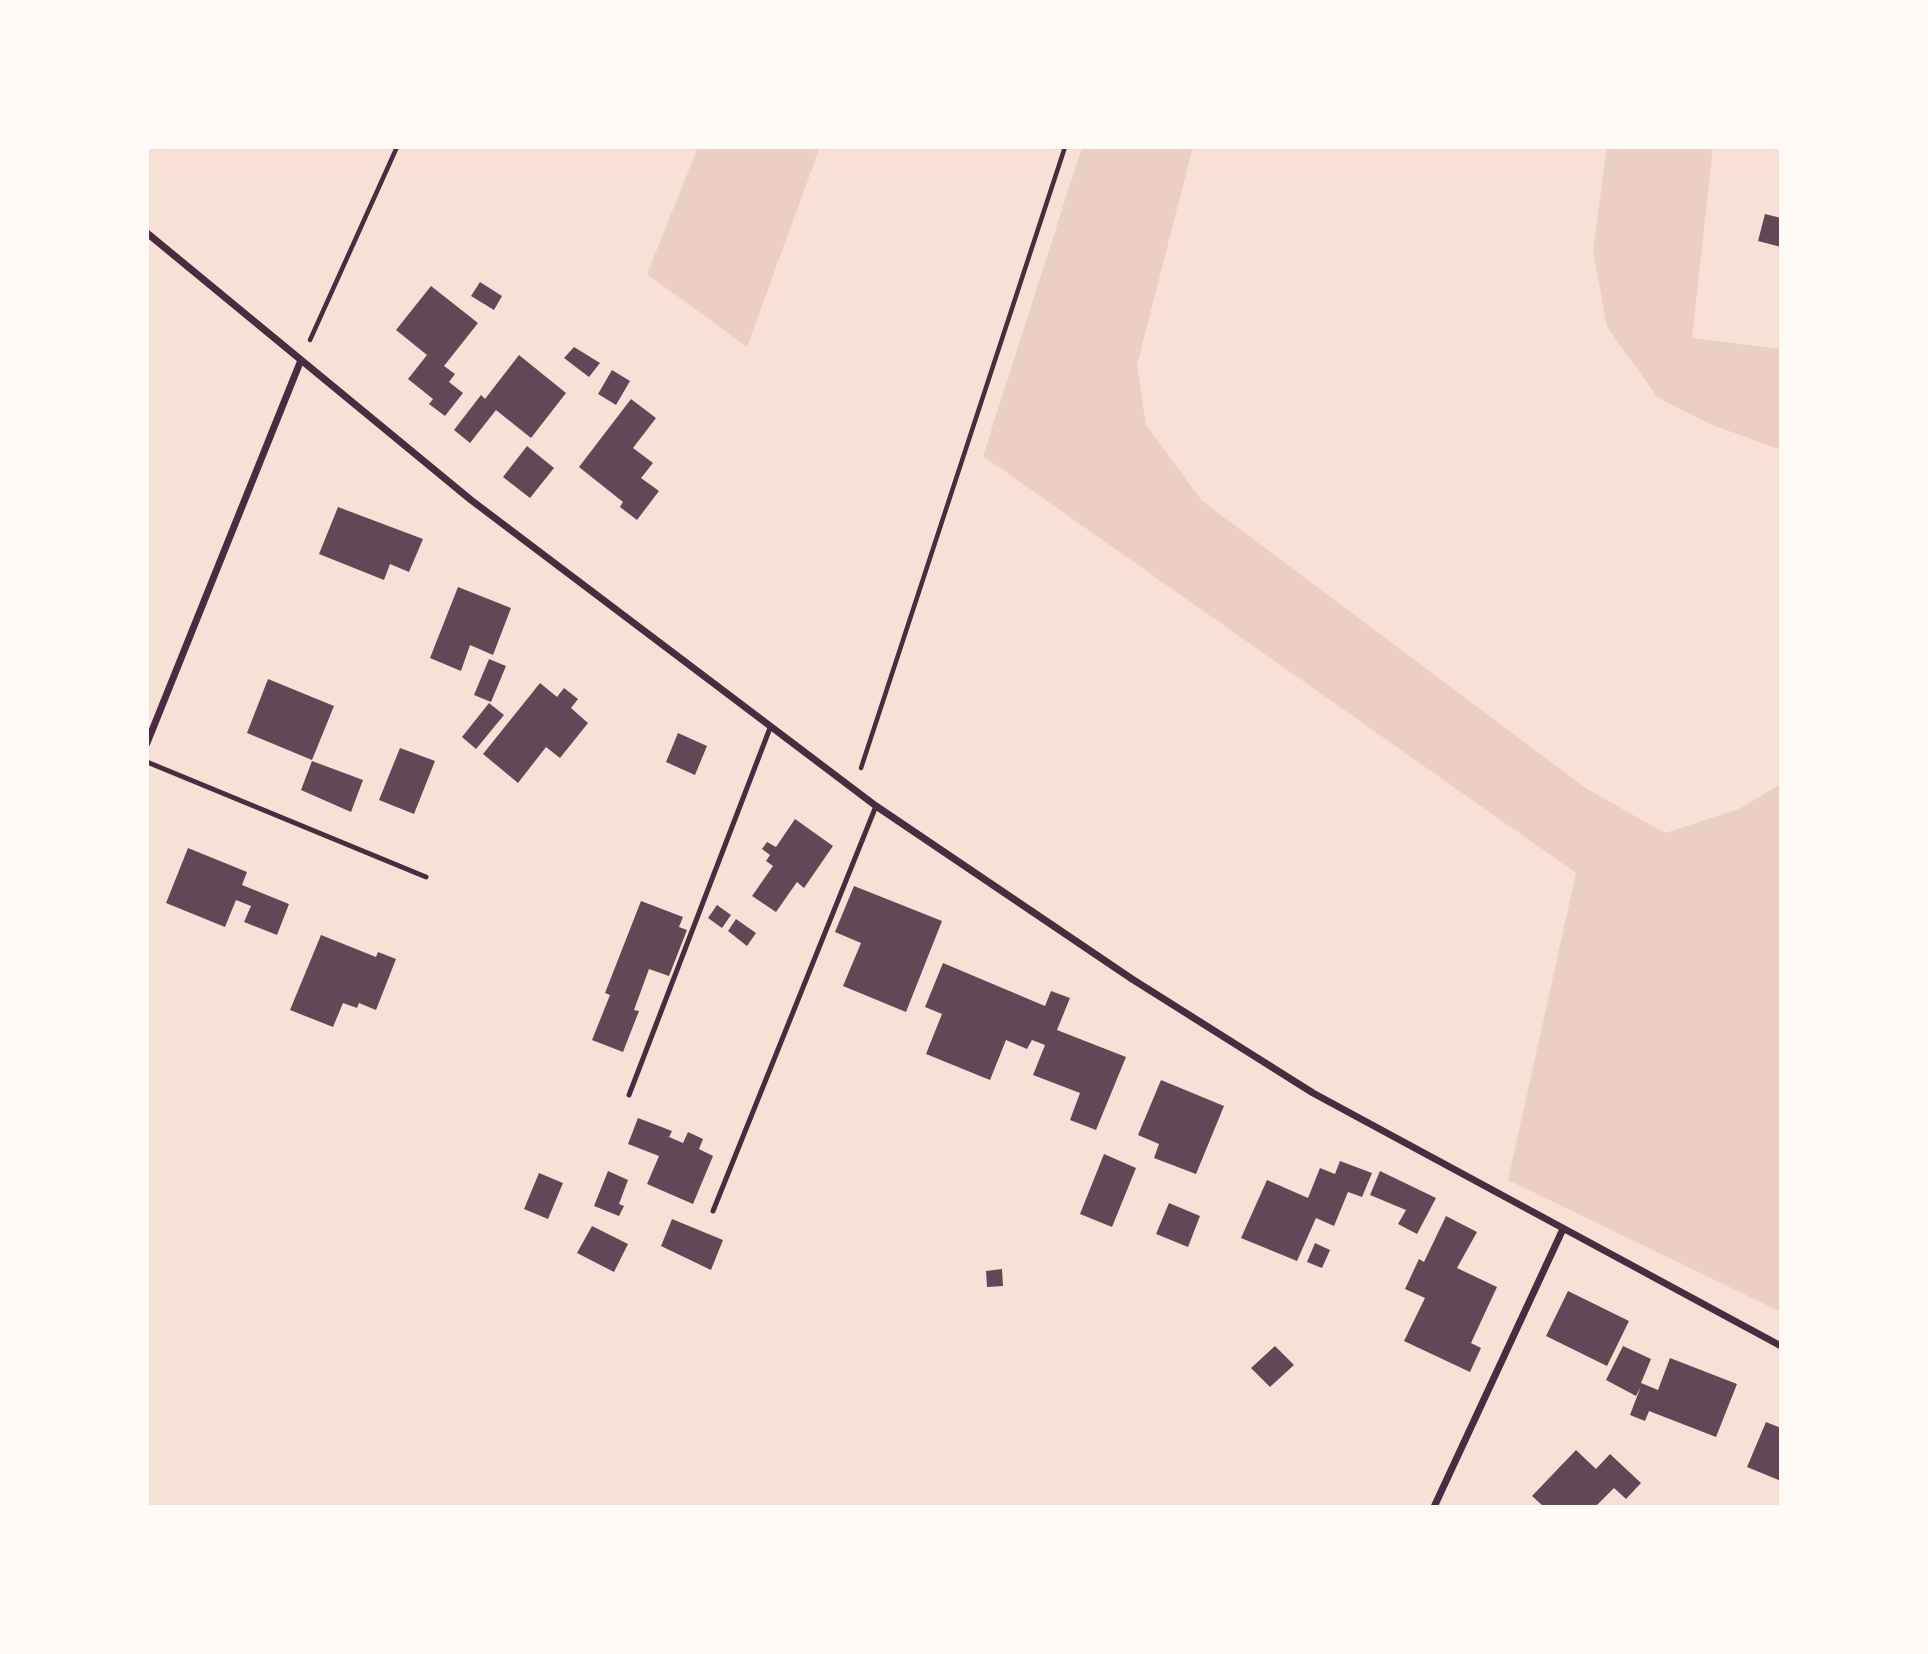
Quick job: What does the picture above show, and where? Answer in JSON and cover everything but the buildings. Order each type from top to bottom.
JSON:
[{"type":"street","points":[[147,233],[471,500],[876,806],[1132,979],[1313,1093],[1781,1346]]},
{"type":"street","points":[[147,743],[301,360]]},
{"type":"street","points":[[1434,1507],[1563,1229]]},
{"type":"lane","points":[[629,1095],[770,728]]},
{"type":"lane","points":[[147,762],[426,877]]},
{"type":"lane","points":[[713,1211],[876,806]]},
{"type":"path","points":[[301,360],[397,147]]},
{"type":"path","points":[[854,790],[1065,147]]},
{"type":"shaded area","points":[[698,147],[820,147],[747,347],[647,274]]},
{"type":"shaded area","points":[[1082,147],[1193,147],[1137,365],[1146,425],[1202,501],[1587,789],[1665,833],[1739,809],[1781,784],[1781,1312],[1508,1180],[1576,873],[983,456]]},
{"type":"shaded area","points":[[1607,147],[1713,147],[1692,338],[1781,349],[1781,450],[1710,424],[1658,398],[1607,327],[1593,251]]}]
